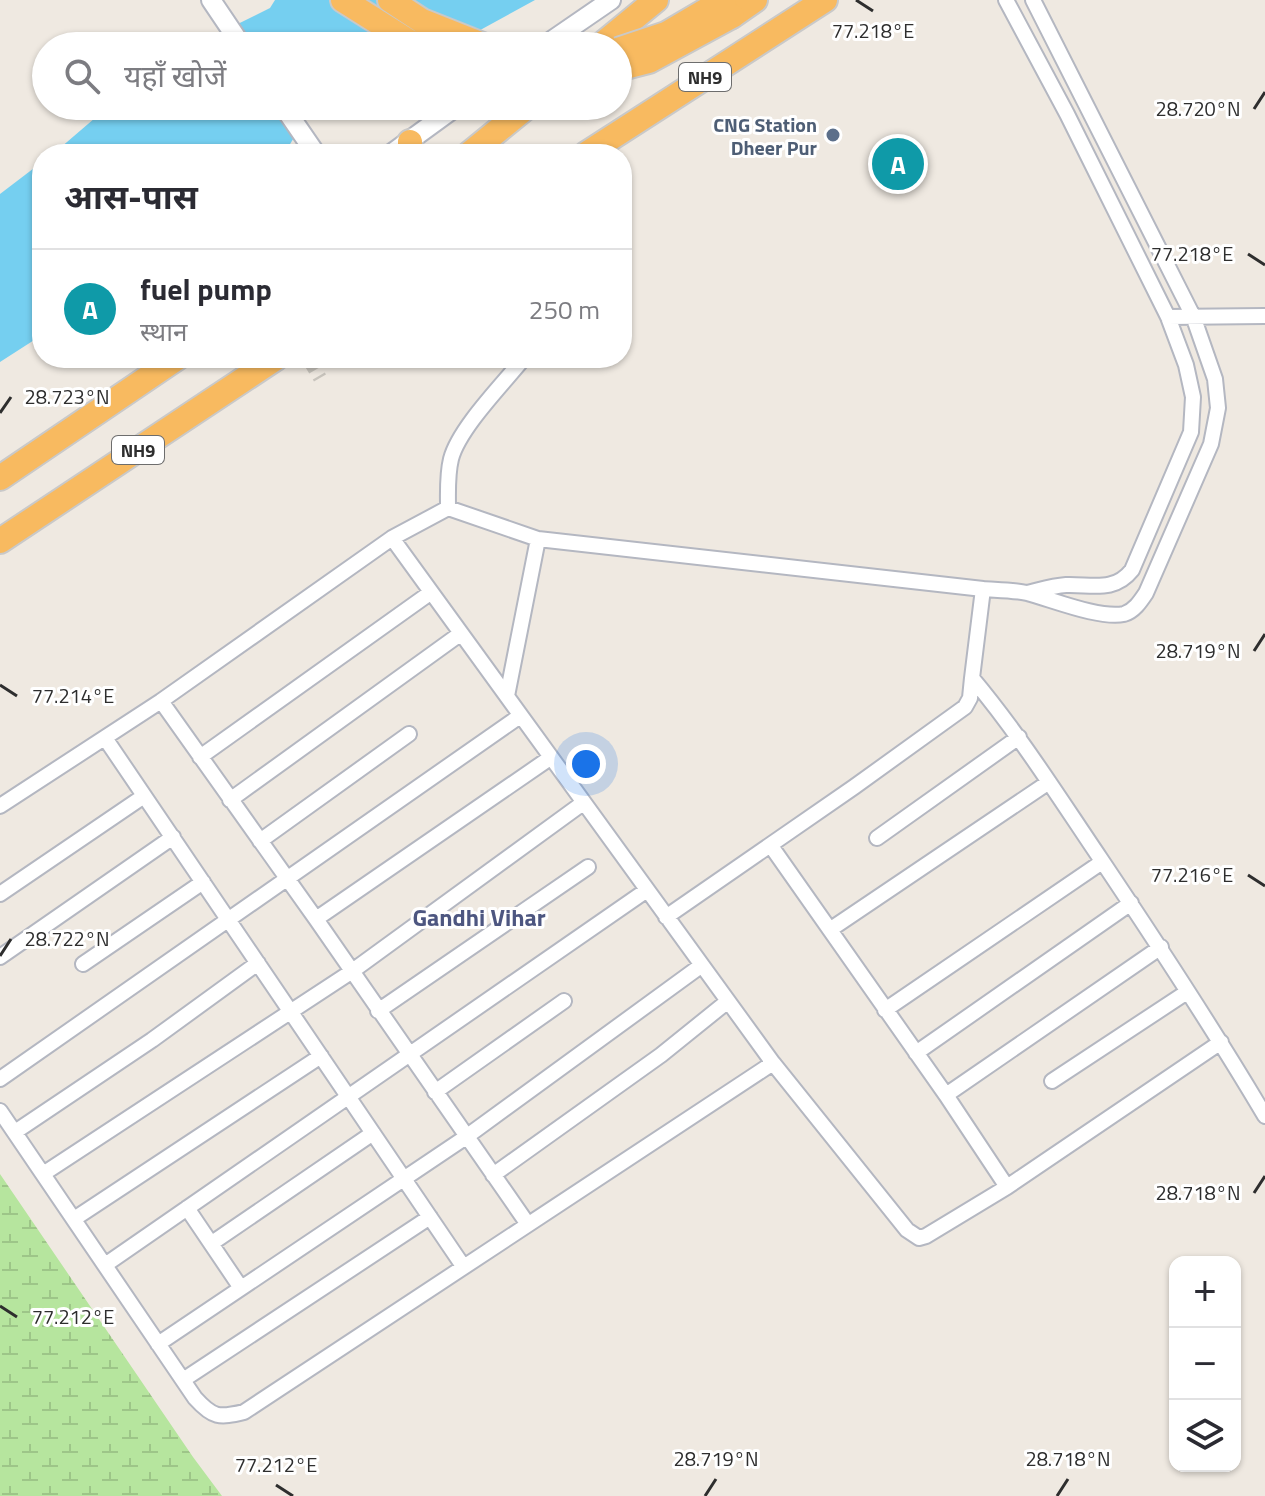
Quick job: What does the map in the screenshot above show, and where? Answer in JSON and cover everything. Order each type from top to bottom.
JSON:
[{"type":"highway","points":[[343,0],[394,32]]},
{"type":"highway","points":[[390,0],[422,21],[450,32]]},
{"type":"highway","points":[[617,32],[656,0]]},
{"type":"highway","points":[[701,0],[697,11],[699,25],[709,40],[723,49],[743,52]]},
{"type":"highway","points":[[632,45],[666,34],[724,0]]},
{"type":"highway","points":[[632,65],[649,61],[755,0]]},
{"type":"highway","name":"NH9","points":[[601,144],[825,0]]},
{"type":"highway","points":[[481,144],[511,120]]},
{"type":"highway","name":"NH9","points":[[0,478],[162,368]]},
{"type":"highway","name":"NH9","points":[[0,541],[261,368]]},
{"type":"street","points":[[564,32],[611,0]]},
{"type":"street","points":[[1006,0],[1067,114],[1168,317],[1186,365],[1193,397],[1191,432],[1132,570],[1116,584],[1050,587],[1027,593]]},
{"type":"street","points":[[0,806],[161,701],[392,538],[448,508],[538,539],[1027,593],[1049,601],[1114,614],[1135,608],[1146,593],[1211,444],[1218,408],[1215,379],[1193,316],[1033,0]]},
{"type":"street","points":[[213,3],[233,32]]},
{"type":"street","points":[[293,120],[309,144]]},
{"type":"street","points":[[411,144],[440,120]]},
{"type":"street","points":[[1168,317],[1265,316]]},
{"type":"street","points":[[448,508],[448,476],[452,455],[463,433],[516,368]]},
{"type":"street","points":[[392,538],[773,1063],[913,1235],[919,1238],[926,1236],[1007,1187],[1221,1042]]},
{"type":"street","points":[[507,696],[538,539]]},
{"type":"street","points":[[666,917],[965,707],[970,698],[983,589]]},
{"type":"street","points":[[200,757],[430,593]]},
{"type":"street","points":[[230,800],[460,634]]},
{"type":"street","points":[[972,678],[1019,737],[1161,947],[1265,1116]]},
{"type":"street","points":[[161,701],[527,1223]]},
{"type":"street","points":[[0,1079],[520,716]]},
{"type":"street","points":[[260,841],[409,734]]},
{"type":"street","points":[[877,838],[1019,737]]},
{"type":"street","points":[[105,738],[463,1266]]},
{"type":"street","points":[[316,919],[550,758]]},
{"type":"street","points":[[831,929],[1049,782]]},
{"type":"street","points":[[0,894],[144,796]]},
{"type":"street","points":[[43,1174],[351,972],[583,803]]},
{"type":"street","points":[[0,957],[173,837]]},
{"type":"street","points":[[771,846],[1007,1187]]},
{"type":"street","points":[[885,1010],[1102,862]]},
{"type":"street","points":[[378,1011],[588,867]]},
{"type":"street","points":[[83,964],[203,882]]},
{"type":"street","points":[[105,1265],[647,890]]},
{"type":"street","points":[[916,1053],[1131,903]]},
{"type":"street","points":[[946,1095],[1161,947]]},
{"type":"street","points":[[15,1132],[152,1040],[258,963]]},
{"type":"street","points":[[158,1344],[466,1137],[702,965]]},
{"type":"street","points":[[1052,1081],[1187,992]]},
{"type":"street","points":[[435,1092],[564,1001]]},
{"type":"street","points":[[493,1175],[661,1055],[728,1001]]},
{"type":"street","points":[[74,1219],[321,1056]]},
{"type":"street","points":[[0,1111],[183,1380],[207,1411],[222,1417],[244,1412],[773,1063]]},
{"type":"street","points":[[212,1243],[373,1133]]},
{"type":"street","points":[[187,1208],[241,1288]]},
{"type":"street","points":[[183,1380],[430,1217]]},
{"type":"green space","points":[[0,1174],[193,1457],[222,1496],[0,1496]]},
{"type":"water","points":[[275,0],[535,0],[477,32],[221,32],[270,8]]},
{"type":"water","points":[[93,120],[305,120],[290,144],[65,144]]},
{"type":"water","points":[[32,170],[32,341],[0,362],[0,194]]},
{"type":"tunnel","points":[[314,368],[320,378]]},
{"type":"place","name":"CNG Station Dheer Pur","points":[[833,135]]},
{"type":"place","name":"fuel pump","points":[[898,164]]},
{"type":"district","name":"Gandhi Vihar","points":[[479,917]]}]
